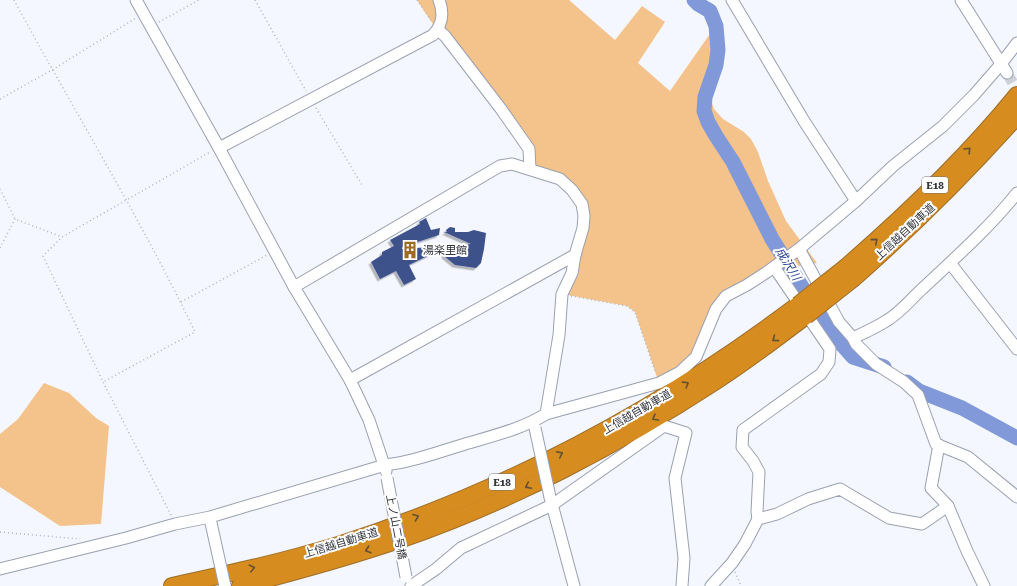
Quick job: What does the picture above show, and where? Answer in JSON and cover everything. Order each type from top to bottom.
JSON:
[{"type":"highway","name":"上信越自動車道","points":[[850,272],[887,230],[967,152],[1017,95]]},
{"type":"highway","name":"上信越自動車道","points":[[240,586],[328,562],[403,539],[456,518],[507,496],[618,440],[670,410],[717,380],[850,272],[896,241],[977,161],[1017,116]]},
{"type":"highway","name":"上信越自動車道","points":[[172,586],[280,562],[337,545],[389,528],[502,482],[605,431],[663,398],[755,338],[802,311]]},
{"type":"street","name":"上ノ山二号橋","points":[[136,0],[219,148],[274,252],[350,380],[370,420],[385,465],[408,583]]},
{"type":"street","points":[[219,148],[311,98],[433,35],[438,30],[442,21],[442,9],[439,0]]},
{"type":"street","points":[[732,0],[804,120],[856,201]]},
{"type":"street","points":[[961,0],[1004,69]]},
{"type":"street","points":[[438,30],[445,36],[496,102],[529,149],[530,169]]},
{"type":"street","points":[[0,569],[118,540],[175,524],[210,520],[385,465],[403,463],[534,425],[546,414],[659,383],[680,372],[696,357],[716,309],[726,296],[747,285],[799,249],[856,201],[893,166],[943,126],[974,94],[1004,69],[1017,43]]},
{"type":"street","points":[[294,287],[500,166],[512,164],[560,179],[572,190],[582,204],[584,216],[583,228],[575,255],[572,273],[562,294],[559,334],[546,414]]},
{"type":"street","points":[[853,338],[898,313],[950,263],[1017,193]]},
{"type":"street","points":[[799,249],[839,322],[853,338],[856,344],[876,364],[904,382],[918,395],[936,444],[968,458],[1017,497]]},
{"type":"street","points":[[350,380],[575,255]]},
{"type":"street","points":[[950,263],[1017,349]]},
{"type":"street","points":[[711,586],[723,570],[732,563],[745,544],[758,519],[759,472],[753,461],[742,447],[743,430],[821,374],[829,362],[830,349],[774,267]]},
{"type":"street","points":[[534,425],[551,501],[574,586]]},
{"type":"street","points":[[408,583],[436,569],[461,548],[551,501],[664,426],[686,433],[675,478],[684,558],[682,586]]},
{"type":"street","points":[[939,445],[931,488],[948,506],[984,586]]},
{"type":"street","points":[[758,519],[777,514],[808,499],[840,489],[890,518],[922,524],[948,506]]},
{"type":"street","points":[[210,520],[225,586]]},
{"type":"path","points":[[14,0],[126,200],[181,302],[195,332],[103,382]]},
{"type":"path","points":[[151,26],[199,0]]},
{"type":"path","points":[[255,0],[362,186]]},
{"type":"path","points":[[417,0],[438,30]]},
{"type":"path","points":[[0,99],[52,70],[144,14]]},
{"type":"path","points":[[175,524],[103,382],[43,256],[62,237],[219,148]]},
{"type":"path","points":[[0,188],[15,219],[62,237]]},
{"type":"path","points":[[0,248],[15,219]]},
{"type":"path","points":[[181,302],[274,252]]},
{"type":"path","points":[[562,294],[627,306],[635,312],[659,383]]},
{"type":"path","points":[[0,532],[79,539]]},
{"type":"path","points":[[732,563],[741,586]]},
{"type":"shaded area","points":[[417,0],[569,0],[615,40],[642,6],[665,22],[638,63],[670,91],[714,28],[715,47],[709,94],[714,109],[723,119],[744,132],[751,139],[758,152],[768,181],[786,221],[817,263],[767,272],[726,296],[692,357],[659,383],[635,312],[627,306],[562,294],[584,216],[572,190],[530,169],[529,149],[430,20]]},
{"type":"shaded area","points":[[44,383],[69,393],[96,418],[109,426],[101,524],[60,526],[0,487],[0,434],[18,419]]},
{"type":"building","name":"湯楽里館","points":[[426,218],[431,230],[440,228],[439,235],[402,247],[402,249],[471,244],[444,232],[447,232],[446,230],[450,227],[455,228],[455,232],[468,232],[474,230],[486,233],[481,263],[476,268],[455,265],[444,256],[446,247],[409,265],[416,279],[404,285],[396,271],[380,279],[371,262],[382,255],[382,252],[394,246],[390,240],[420,224],[419,222]]},
{"type":"waterway","name":"成沢川","points":[[694,0],[710,11],[716,26],[718,50],[716,65],[705,97],[704,111],[708,122],[733,162],[772,239],[829,330],[853,357],[884,367]]},
{"type":"waterway","name":"成沢川","points":[[907,382],[919,391],[962,408],[1017,438]]},
{"type":"tunnel","points":[[1007,73],[1017,90]]},
{"type":"place","name":"湯楽里館","points":[[410,250]]}]
